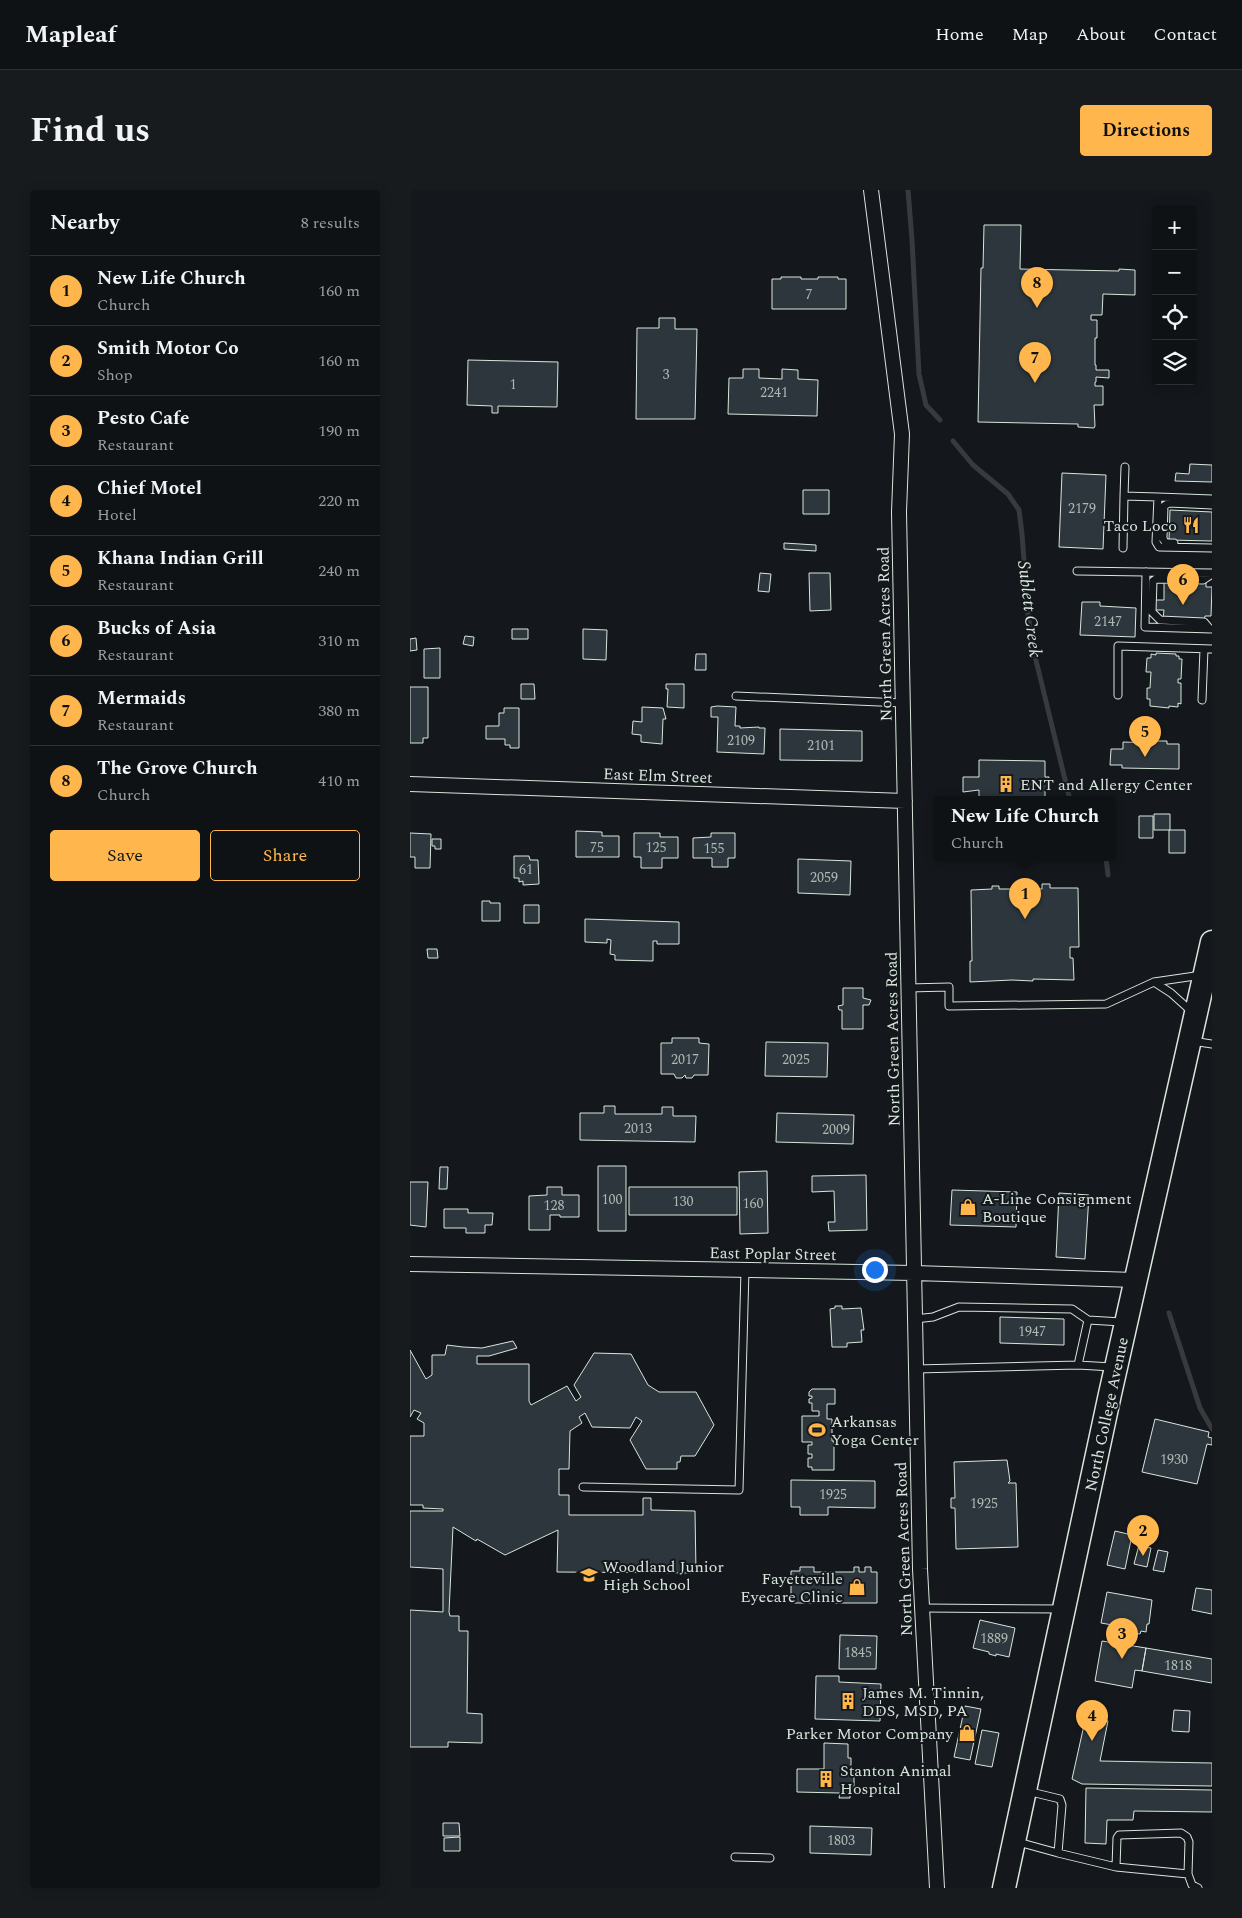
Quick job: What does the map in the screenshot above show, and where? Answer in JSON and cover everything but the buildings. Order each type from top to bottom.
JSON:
[{"type":"main road","name":"North College Avenue","points":[[1004,1888],[1135,1280],[1189,1041],[1199,1008],[1204,975],[1212,944]]},
{"type":"street","name":"North Green Acres Road","points":[[871,190],[902,434],[900,512],[916,1369],[922,1608],[937,1888]]},
{"type":"street","name":"East Elm Street","points":[[410,784],[905,801]]},
{"type":"street","name":"East Poplar Street","points":[[410,1264],[1135,1280]]},
{"type":"lane","points":[[1122,548],[1125,466]]},
{"type":"lane","points":[[1124,496],[1212,499]]},
{"type":"lane","points":[[1158,497],[1156,542],[1159,547],[1210,548]]},
{"type":"lane","points":[[1210,548],[1201,544],[1166,543],[1163,539],[1164,506],[1169,503],[1212,505]]},
{"type":"lane","points":[[1077,571],[1212,573]]},
{"type":"lane","points":[[1146,572],[1145,627],[1211,629]]},
{"type":"lane","points":[[1211,629],[1204,622],[1160,620],[1152,612],[1153,581],[1156,579],[1202,580],[1212,573]]},
{"type":"lane","points":[[1118,695],[1118,646],[1212,649]]},
{"type":"lane","points":[[1202,700],[1204,649]]},
{"type":"lane","points":[[736,696],[903,703]]},
{"type":"lane","points":[[908,988],[949,987],[949,1006],[1106,1004],[1154,982],[1204,975]]},
{"type":"lane","points":[[1154,982],[1199,1008]]},
{"type":"lane","points":[[1189,1041],[1212,1044]]},
{"type":"lane","points":[[583,1486],[739,1490],[745,1270]]},
{"type":"lane","points":[[915,1319],[933,1318],[959,1307],[1072,1309],[1088,1320],[1126,1322]]},
{"type":"lane","points":[[1078,1365],[1088,1320]]},
{"type":"lane","points":[[916,1369],[1078,1365],[1116,1368]]},
{"type":"lane","points":[[922,1608],[1064,1609]]},
{"type":"lane","points":[[1025,1790],[1060,1799],[1062,1805],[1058,1853]]},
{"type":"lane","points":[[1116,1867],[1117,1838],[1119,1835],[1181,1833],[1187,1837],[1188,1842],[1188,1874],[1192,1885],[1198,1888]]},
{"type":"lane","points":[[1014,1841],[1116,1867],[1188,1874]]},
{"type":"lane","points":[[735,1857],[770,1858]]},
{"type":"waterway","name":"Sublett Creek","points":[[908,190],[919,374],[926,405],[940,420]]},
{"type":"waterway","name":"Sublett Creek","points":[[953,441],[973,465],[1008,494],[1019,510],[1028,615],[1033,648],[1069,796]]},
{"type":"waterway","name":"Sublett Creek","points":[[1106,861],[1108,875]]},
{"type":"waterway","name":"Sublett Creek","points":[[1169,1313],[1200,1408],[1212,1429]]},
{"type":"place","name":"The Grove Church","points":[[1037,308]]},
{"type":"place","name":"Mermaids","points":[[1035,383]]},
{"type":"place","name":"Taco Loco","points":[[1191,525]]},
{"type":"place","name":"Bucks of Asia","points":[[1183,605]]},
{"type":"place","name":"Khana Indian Grill","points":[[1145,757]]},
{"type":"place","name":"ENT and Allergy Center","points":[[1006,784]]},
{"type":"place","name":"New Life Church","points":[[1025,919]]},
{"type":"place","name":"A-Line Consignment Boutique","points":[[968,1207]]},
{"type":"place","name":"Arkansas Yoga Center","points":[[817,1430]]},
{"type":"place","name":"Smith Motor Co","points":[[1143,1556]]},
{"type":"place","name":"Woodland Junior High School","points":[[589,1575]]},
{"type":"place","name":"Fayetteville Eyecare Clinic","points":[[857,1587]]},
{"type":"place","name":"Pesto Cafe","points":[[1122,1659]]},
{"type":"place","name":"James M. Tinnin, DDS, MSD, PA","points":[[848,1701]]},
{"type":"place","name":"Parker Motor Company","points":[[967,1733]]},
{"type":"place","name":"Chief Motel","points":[[1092,1741]]},
{"type":"place","name":"Stanton Animal Hospital","points":[[826,1779]]}]
